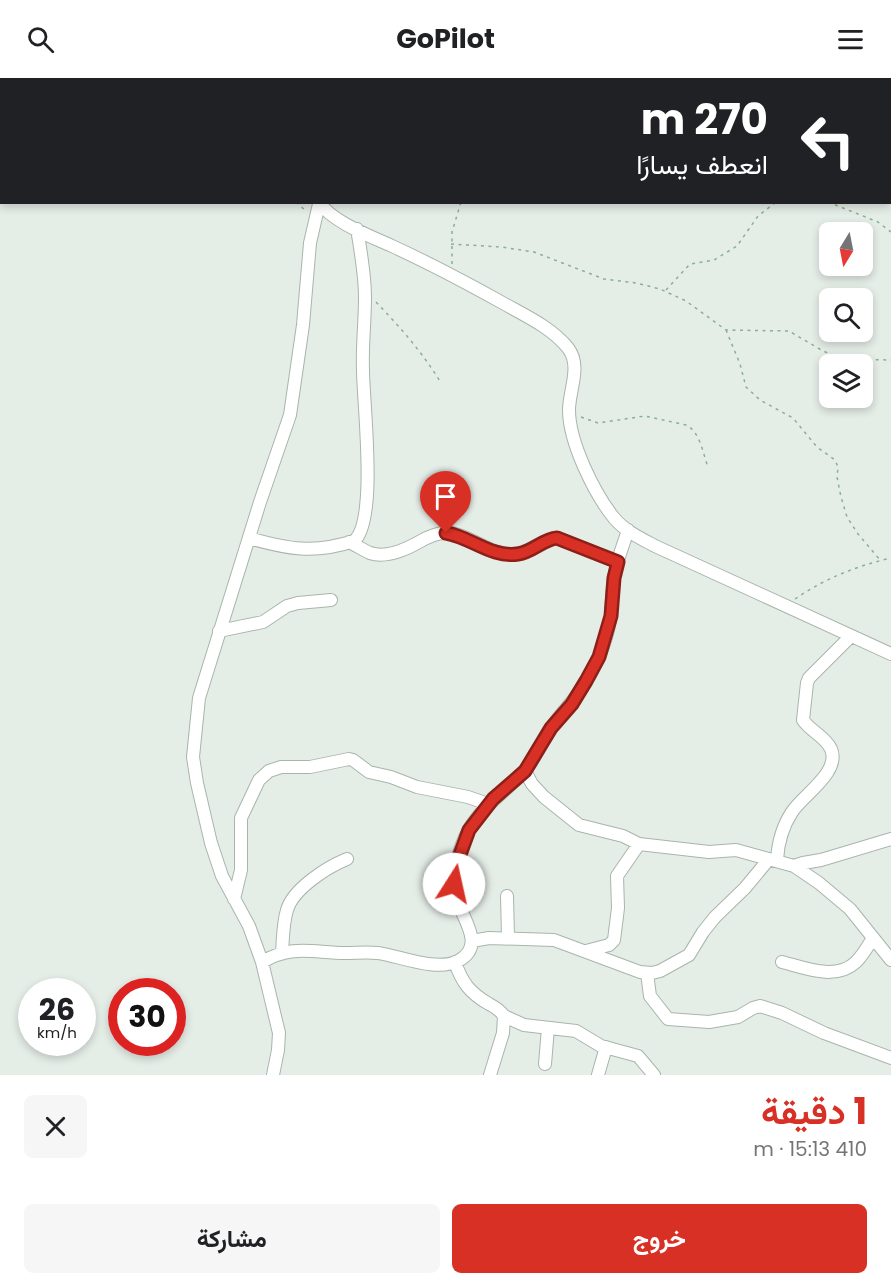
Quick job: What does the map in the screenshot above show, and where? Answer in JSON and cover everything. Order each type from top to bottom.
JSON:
[{"type":"street","points":[[273,1075],[279,1033],[262,962],[249,926],[222,876],[196,783],[193,757],[199,698],[290,416],[303,325],[310,243],[319,204]]},
{"type":"street","points":[[320,204],[329,214],[452,274],[538,323],[568,348],[575,370],[569,412],[573,434],[582,460],[596,488],[614,518],[628,530],[655,546],[891,654]]},
{"type":"street","points":[[249,538],[297,550],[317,550],[349,542],[357,538],[362,530],[367,492],[367,414],[363,374],[364,287],[357,229]]},
{"type":"street","points":[[262,962],[282,952],[301,950],[378,953],[442,964],[455,962],[465,956],[472,936],[456,898],[455,877],[463,841],[488,804],[525,771],[551,728],[572,704],[599,657],[611,616],[614,578],[628,530]]},
{"type":"street","points":[[349,542],[370,553],[383,554],[401,550],[432,536],[446,533],[460,536],[493,552],[513,555],[527,552],[548,540],[557,538],[618,562]]},
{"type":"street","points":[[219,631],[263,622],[287,606],[331,600]]},
{"type":"street","points":[[472,941],[508,937],[554,940],[647,973],[660,971],[689,955],[715,917],[773,859],[781,833],[791,813],[828,773],[833,756],[827,742],[802,720],[807,683],[809,678],[850,637]]},
{"type":"street","points":[[234,899],[241,870],[241,818],[259,780],[274,769],[310,767],[348,759],[369,772],[417,787],[468,797],[488,804]]},
{"type":"street","points":[[525,771],[537,790],[579,825],[623,836],[639,844],[709,852],[736,850],[794,866],[850,909],[891,960]]},
{"type":"street","points":[[794,866],[891,839]]},
{"type":"street","points":[[586,951],[609,945],[614,940],[618,908],[617,876],[639,844]]},
{"type":"street","points":[[282,952],[287,910],[294,894],[333,864],[347,859]]},
{"type":"street","points":[[507,896],[508,937]]},
{"type":"street","points":[[782,962],[818,971],[836,972],[856,962],[873,938]]},
{"type":"street","points":[[455,962],[460,976],[470,991],[501,1011],[504,1016],[520,1024],[576,1031],[595,1043],[638,1056],[654,1075]]},
{"type":"street","points":[[647,973],[650,996],[668,1019],[709,1022],[738,1017],[760,1006],[782,1012],[824,1033],[891,1058]]},
{"type":"street","points":[[490,1075],[503,1033],[504,1016]]},
{"type":"street","points":[[545,1064],[548,1028]]},
{"type":"street","points":[[598,1075],[606,1047]]},
{"type":"path","points":[[452,274],[455,217],[460,204]]},
{"type":"path","points":[[665,291],[690,264],[722,257],[737,246],[753,222],[774,204]]},
{"type":"path","points":[[833,204],[878,222],[891,232]]},
{"type":"path","points":[[452,244],[534,252],[597,276],[665,291],[686,301],[726,330],[740,364],[746,387],[759,400],[793,418],[817,447],[835,459],[841,497],[847,517],[881,561]]},
{"type":"path","points":[[364,287],[422,354],[441,383]]},
{"type":"path","points":[[726,330],[789,331],[833,355],[848,359],[891,360]]},
{"type":"path","points":[[569,412],[598,423],[644,416],[686,425],[691,427],[696,435],[708,467]]},
{"type":"path","points":[[784,606],[829,579],[851,569],[891,558]]},
{"type":"route","points":[[446,533],[460,536],[493,552],[513,555],[527,552],[548,540],[557,538],[618,562],[608,631],[599,657],[572,704],[551,728],[525,771],[493,799],[469,830],[463,841],[454,884]]}]
